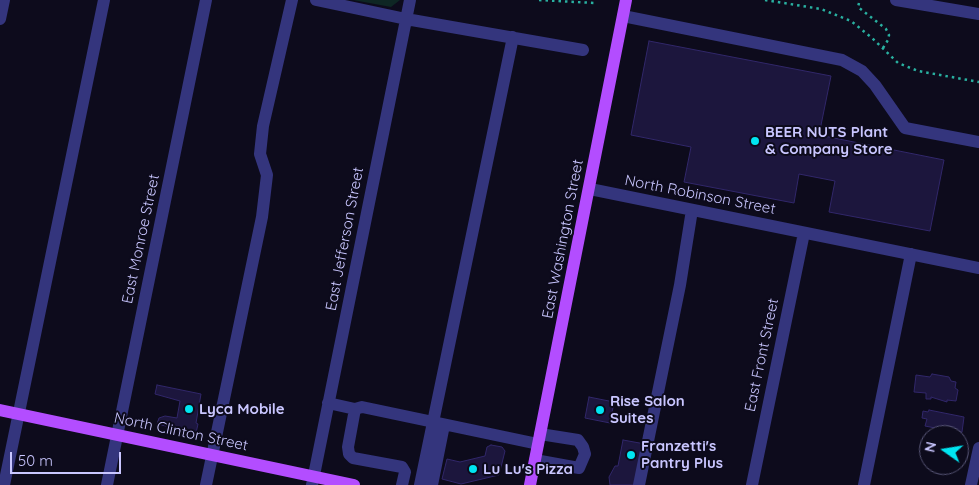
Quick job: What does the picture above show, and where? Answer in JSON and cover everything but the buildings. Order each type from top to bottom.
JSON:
[{"type":"main road","name":"East Washington Street","points":[[530,485],[626,0]]},
{"type":"main road","name":"North Clinton Street","points":[[0,410],[212,455],[313,481],[354,485]]},
{"type":"street","points":[[0,19],[4,0]]},
{"type":"street","points":[[4,485],[104,0]]},
{"type":"street","name":"East Monroe Street","points":[[108,485],[206,0]]},
{"type":"street","points":[[206,485],[262,217],[267,175],[260,154],[263,126],[292,0]]},
{"type":"street","points":[[316,0],[406,19],[583,50]]},
{"type":"street","name":"East Jefferson Street","points":[[313,481],[410,0]]},
{"type":"street","points":[[896,0],[946,4],[979,14]]},
{"type":"street","points":[[623,16],[842,60],[862,71],[905,128],[979,142]]},
{"type":"street","points":[[432,485],[438,424],[513,37]]},
{"type":"street","name":"North Robinson Street","points":[[590,189],[979,268]]},
{"type":"street","points":[[639,485],[680,285],[692,210]]},
{"type":"street","name":"East Front Street","points":[[752,485],[804,233]]},
{"type":"street","points":[[864,485],[911,254]]},
{"type":"street","points":[[328,404],[355,409],[362,407],[438,424],[539,439],[578,440],[583,446],[584,454],[578,468],[535,460]]},
{"type":"street","points":[[355,409],[348,447],[349,454],[354,458],[402,467],[405,472],[402,485]]},
{"type":"street","points":[[420,485],[438,424]]},
{"type":"street","points":[[971,485],[979,448]]},
{"type":"path","points":[[539,0],[594,3]]},
{"type":"path","points":[[765,0],[821,9],[851,21],[898,63],[918,72],[979,82]]},
{"type":"path","points":[[859,3],[858,7],[886,29],[889,35],[883,48]]},
{"type":"green space","points":[[353,0],[400,0],[391,7]]},
{"type":"place","name":"BEER NUTS Plant & Company Store","points":[[755,141]]},
{"type":"place","name":"Lyca Mobile","points":[[189,409]]},
{"type":"place","name":"Rise Salon Suites","points":[[600,410]]},
{"type":"place","name":"Franzetti's Pantry Plus","points":[[631,455]]},
{"type":"place","name":"Lu Lu's Pizza","points":[[473,469]]}]
